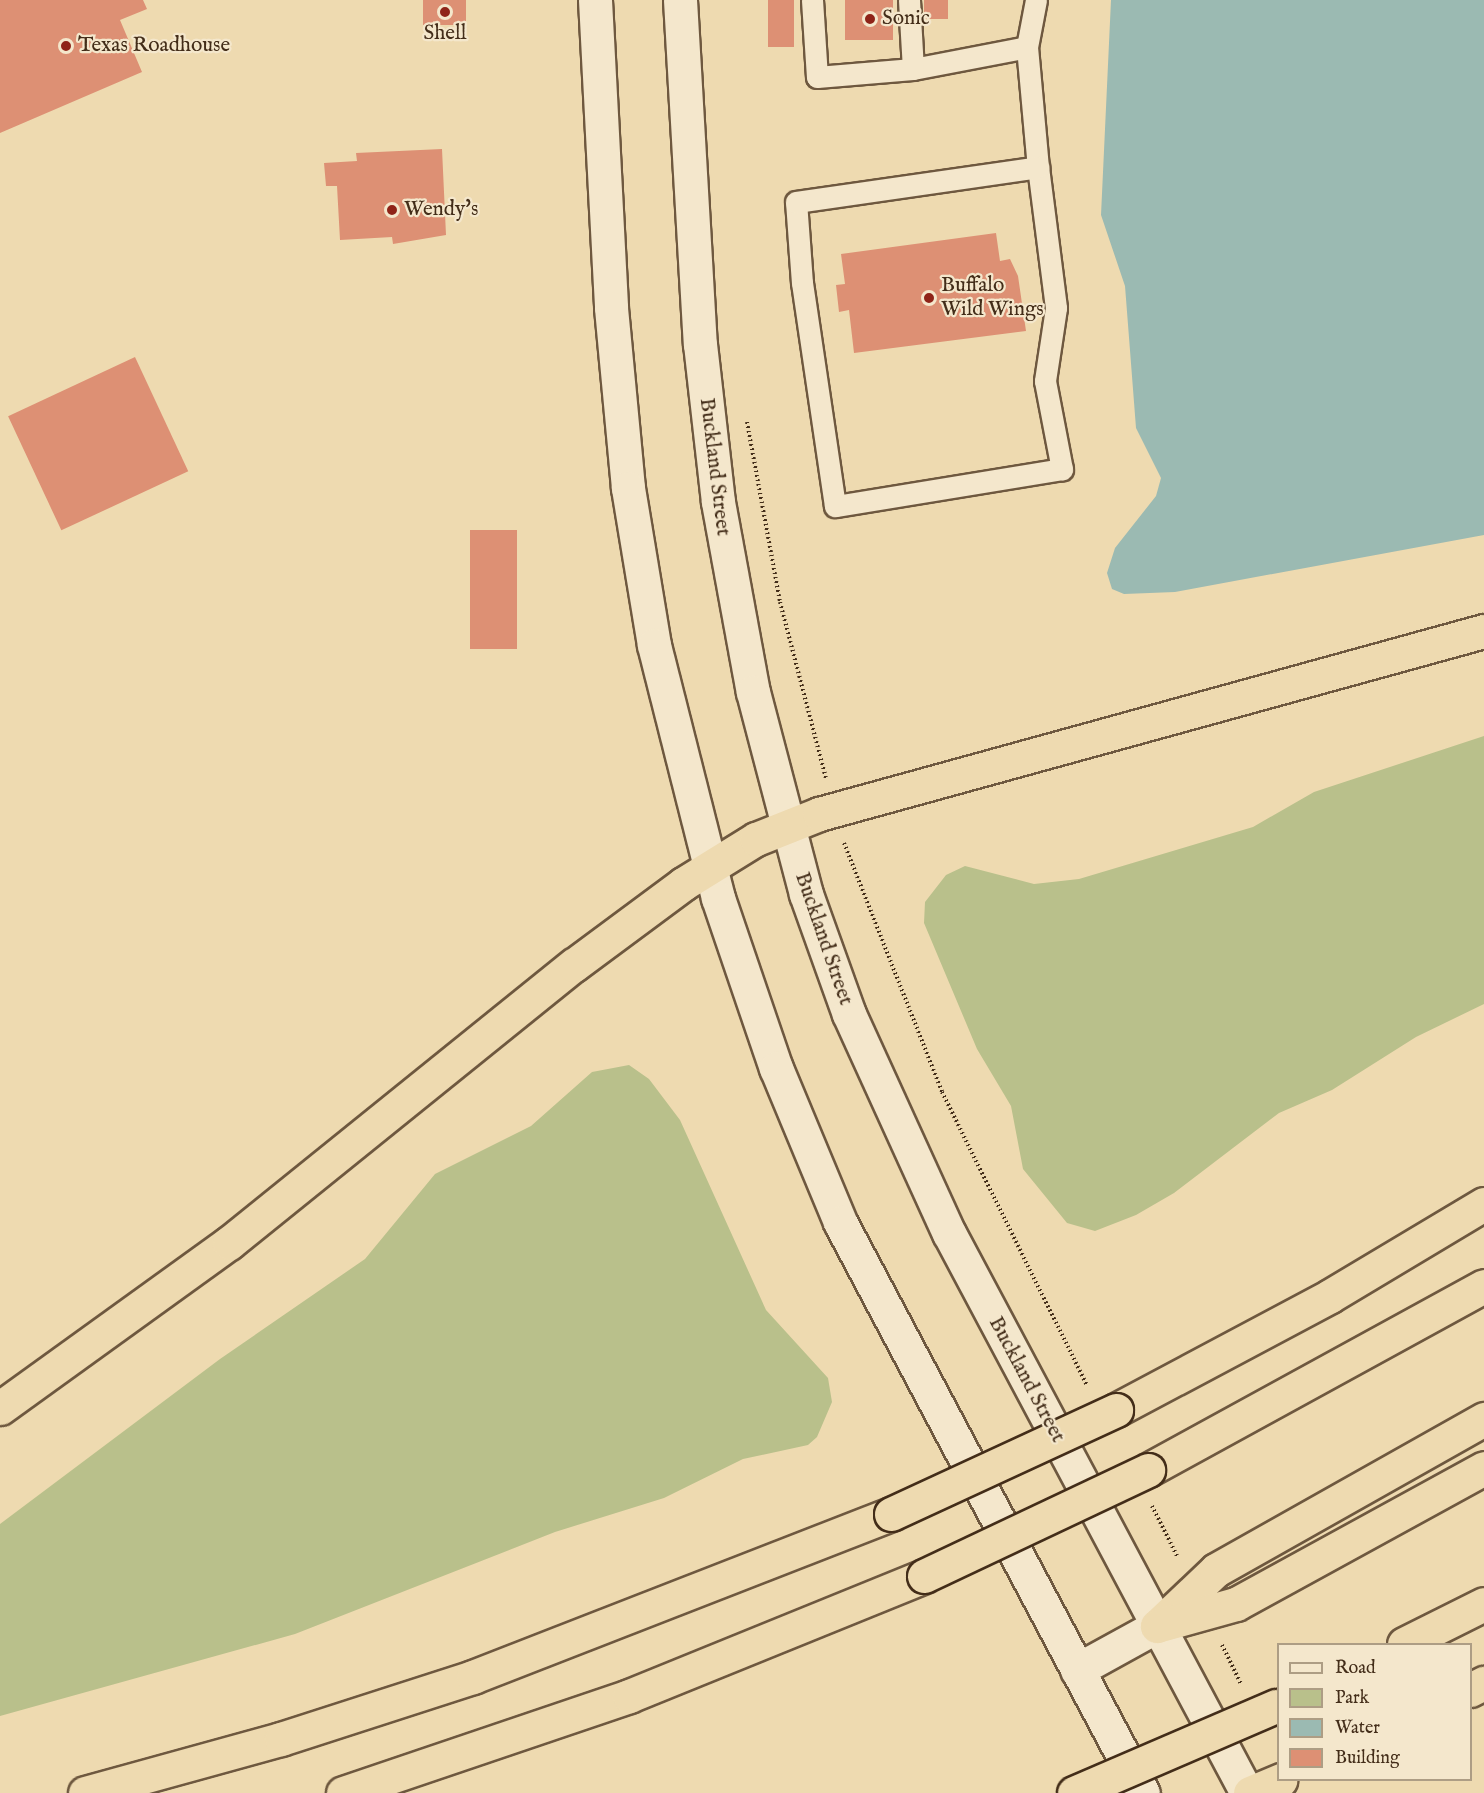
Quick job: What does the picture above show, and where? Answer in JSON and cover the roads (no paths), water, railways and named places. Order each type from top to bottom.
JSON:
[{"type":"highway","points":[[0,1408],[229,1243],[574,964],[709,867],[786,825],[1484,631]]},
{"type":"highway","points":[[85,1793],[281,1739],[473,1677],[891,1514],[1116,1410],[1330,1296],[1484,1204]]},
{"type":"highway","points":[[343,1793],[629,1696],[1148,1485],[1484,1286]]},
{"type":"highway","points":[[1157,1626],[1216,1570],[1484,1419]]},
{"type":"highway","points":[[1157,1626],[1236,1604],[1484,1468]]},
{"type":"highway","points":[[1406,1643],[1484,1604]]},
{"type":"highway","points":[[1074,1793],[1277,1706]]},
{"type":"highway","points":[[1248,1793],[1277,1780]]},
{"type":"main road","points":[[595,0],[611,308],[628,488],[654,645],[709,867],[776,1068],[840,1222],[1143,1793]]},
{"type":"main road","name":"Buckland Street","points":[[680,0],[699,333],[718,502],[742,644],[786,825],[831,967],[898,1124],[995,1322],[1248,1793]]},
{"type":"main road","points":[[1077,1670],[1157,1626]]},
{"type":"lane","points":[[909,0],[913,69]]},
{"type":"lane","points":[[1036,0],[1027,46],[1038,167],[1056,308],[1045,381],[1062,469],[835,506],[802,283],[796,202],[1038,167]]},
{"type":"lane","points":[[818,3],[817,77],[913,69],[1027,46]]},
{"type":"water","points":[[1111,0],[1484,0],[1484,535],[1175,592],[1124,594],[1112,589],[1107,573],[1115,548],[1156,496],[1161,478],[1136,428],[1125,286],[1101,215]]},
{"type":"place","name":"Shell","points":[[445,12]]},
{"type":"place","name":"Sonic","points":[[870,19]]},
{"type":"place","name":"Texas Roadhouse","points":[[66,46]]},
{"type":"place","name":"Wendy's","points":[[392,210]]},
{"type":"place","name":"Buffalo Wild Wings","points":[[929,298]]}]
